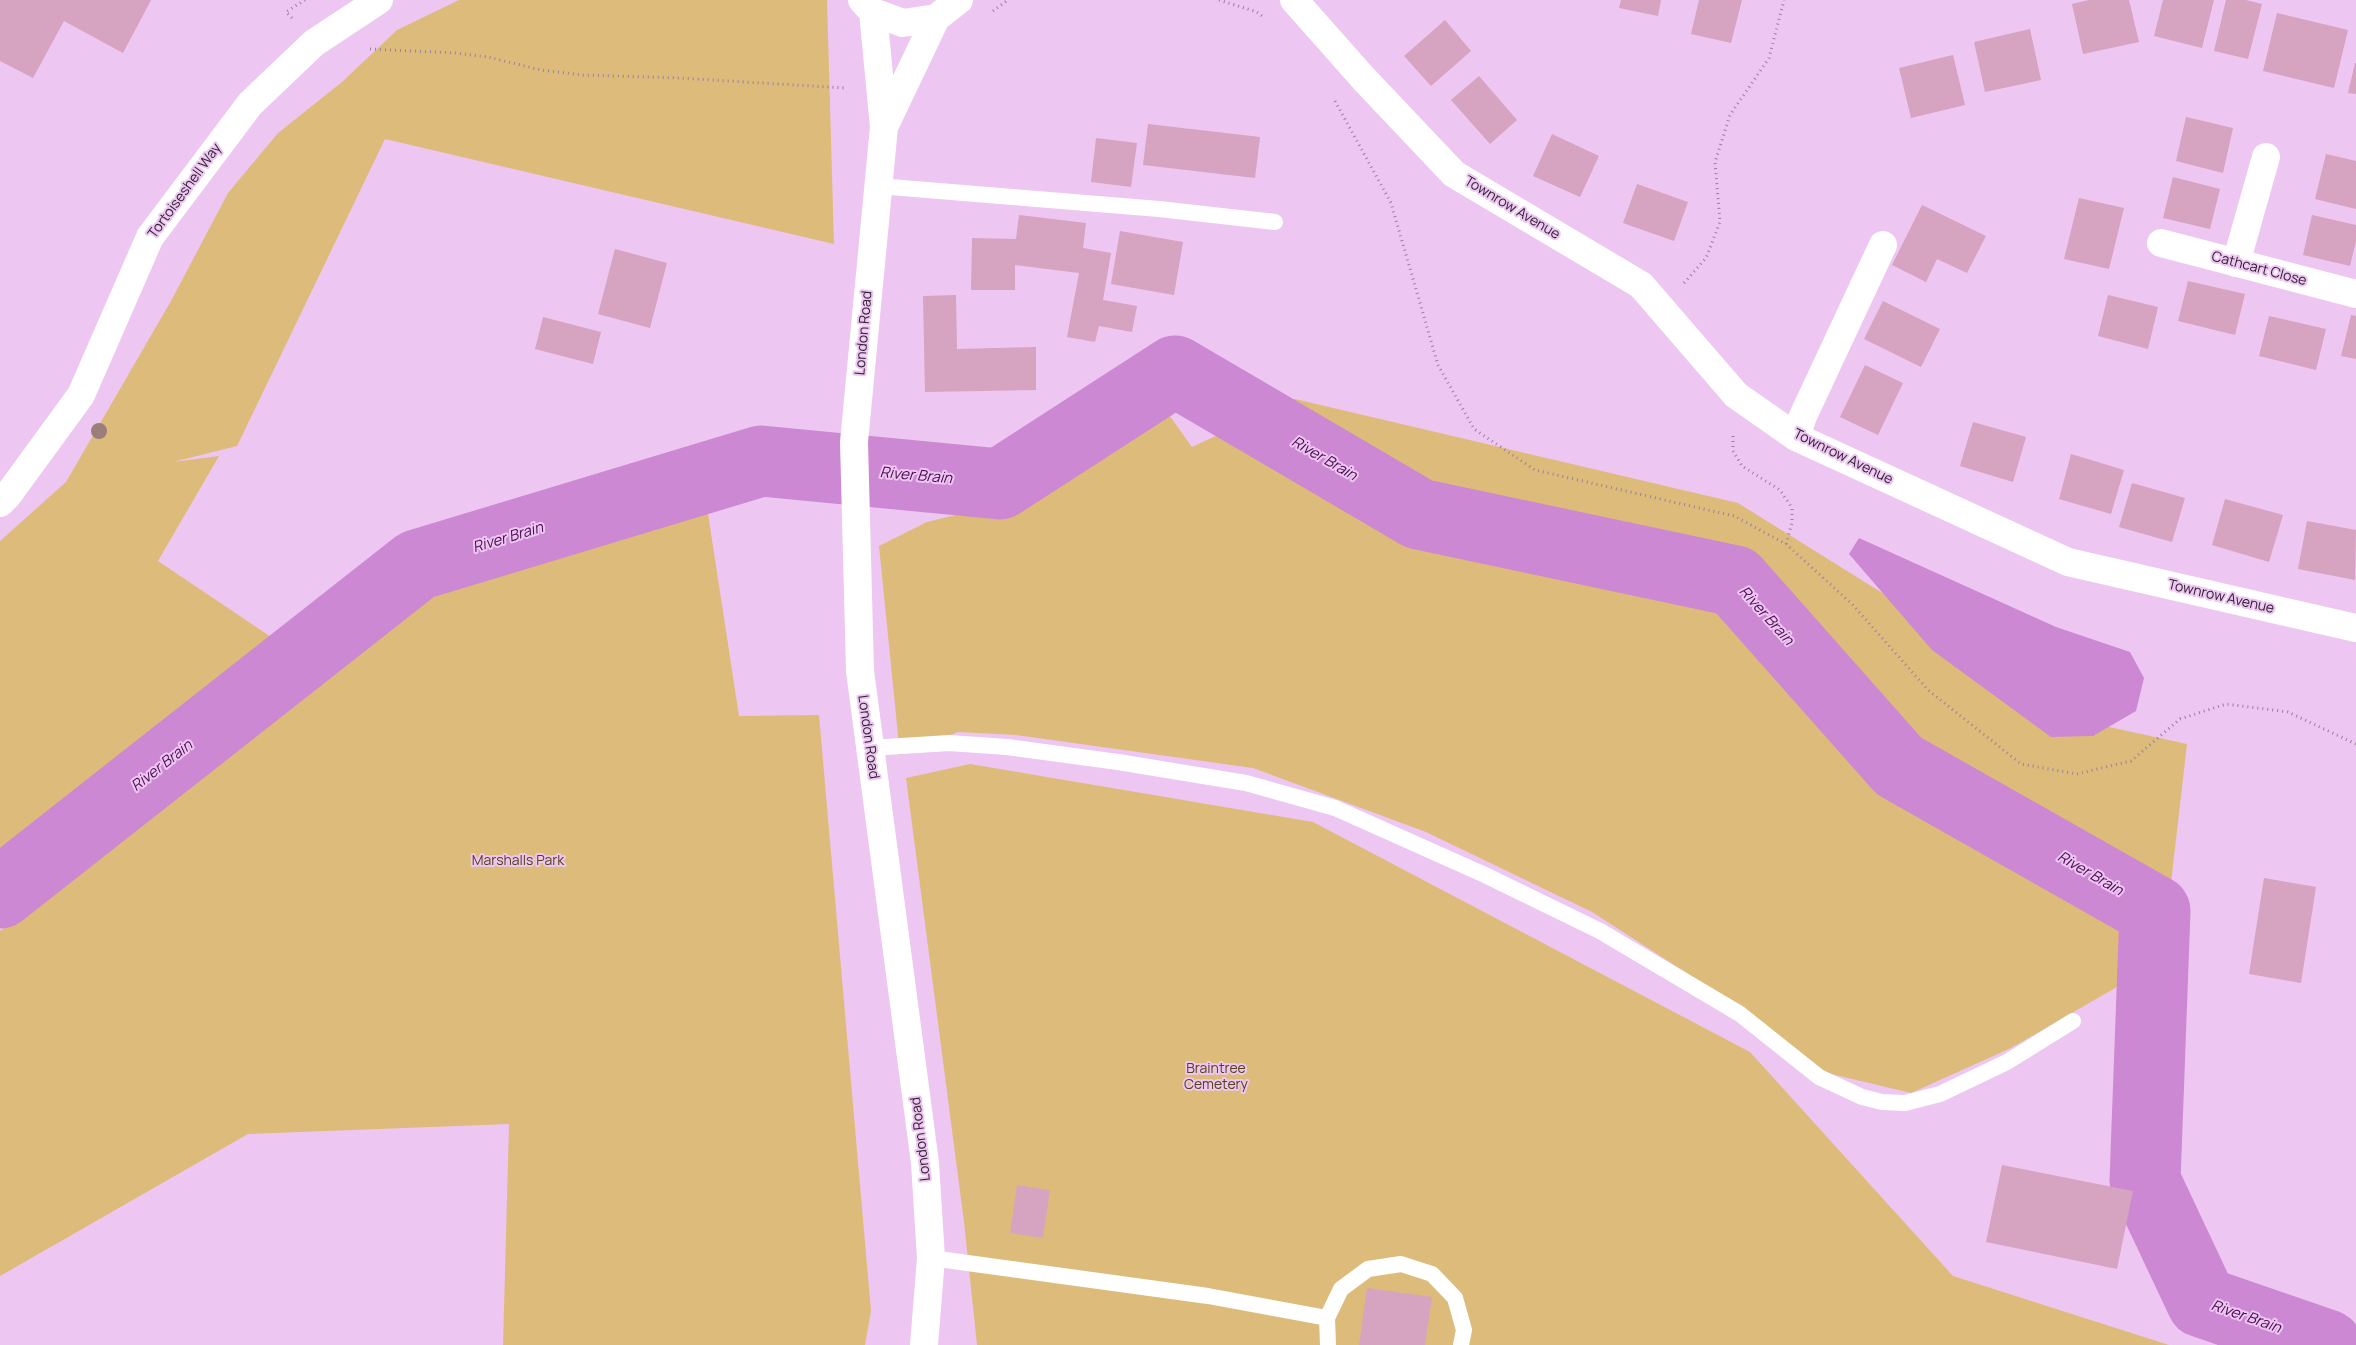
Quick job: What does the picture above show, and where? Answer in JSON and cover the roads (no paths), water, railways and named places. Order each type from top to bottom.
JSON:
[{"type":"street","name":"Tortoiseshell Way","points":[[0,503],[8,495],[81,395],[150,237],[211,155],[250,104],[314,43],[379,0]]},
{"type":"street","points":[[868,6],[904,23],[936,18],[958,0]]},
{"type":"street","name":"Townrow Avenue","points":[[1294,0],[1364,79],[1454,174],[1641,285],[1736,395],[1796,437],[2068,562],[2356,628]]},
{"type":"street","name":"London Road","points":[[868,6],[884,127],[854,442],[860,671],[926,1163],[931,1258],[924,1345]]},
{"type":"street","name":"London Road","points":[[884,127],[936,18]]},
{"type":"street","points":[[2236,263],[2266,157]]},
{"type":"street","name":"Cathcart Close","points":[[2161,243],[2356,294]]},
{"type":"street","points":[[1796,437],[1883,245]]},
{"type":"lane","points":[[878,186],[1159,209],[1275,222]]},
{"type":"lane","points":[[870,748],[949,743],[1108,760],[1246,784],[1334,808],[1485,875],[1600,931],[1740,1014],[1819,1077],[1862,1097],[1905,1103],[1940,1094],[2007,1062],[2073,1021]]},
{"type":"lane","points":[[931,1258],[1208,1296],[1327,1318]]},
{"type":"lane","points":[[1328,1345],[1327,1318],[1341,1289],[1368,1269],[1401,1264],[1432,1274],[1455,1298],[1464,1330],[1461,1345]]},
{"type":"waterway","name":"River Brain","points":[[0,893],[417,565],[761,461],[1000,484],[1175,371],[1419,514],[1735,581],[1899,766],[2155,911],[2145,1181],[2202,1302],[2327,1345]]},
{"type":"park label","name":"Marshalls Park","points":[[518,861]]},
{"type":"park label","name":"Braintree Cemetery","points":[[1216,1078]]}]
